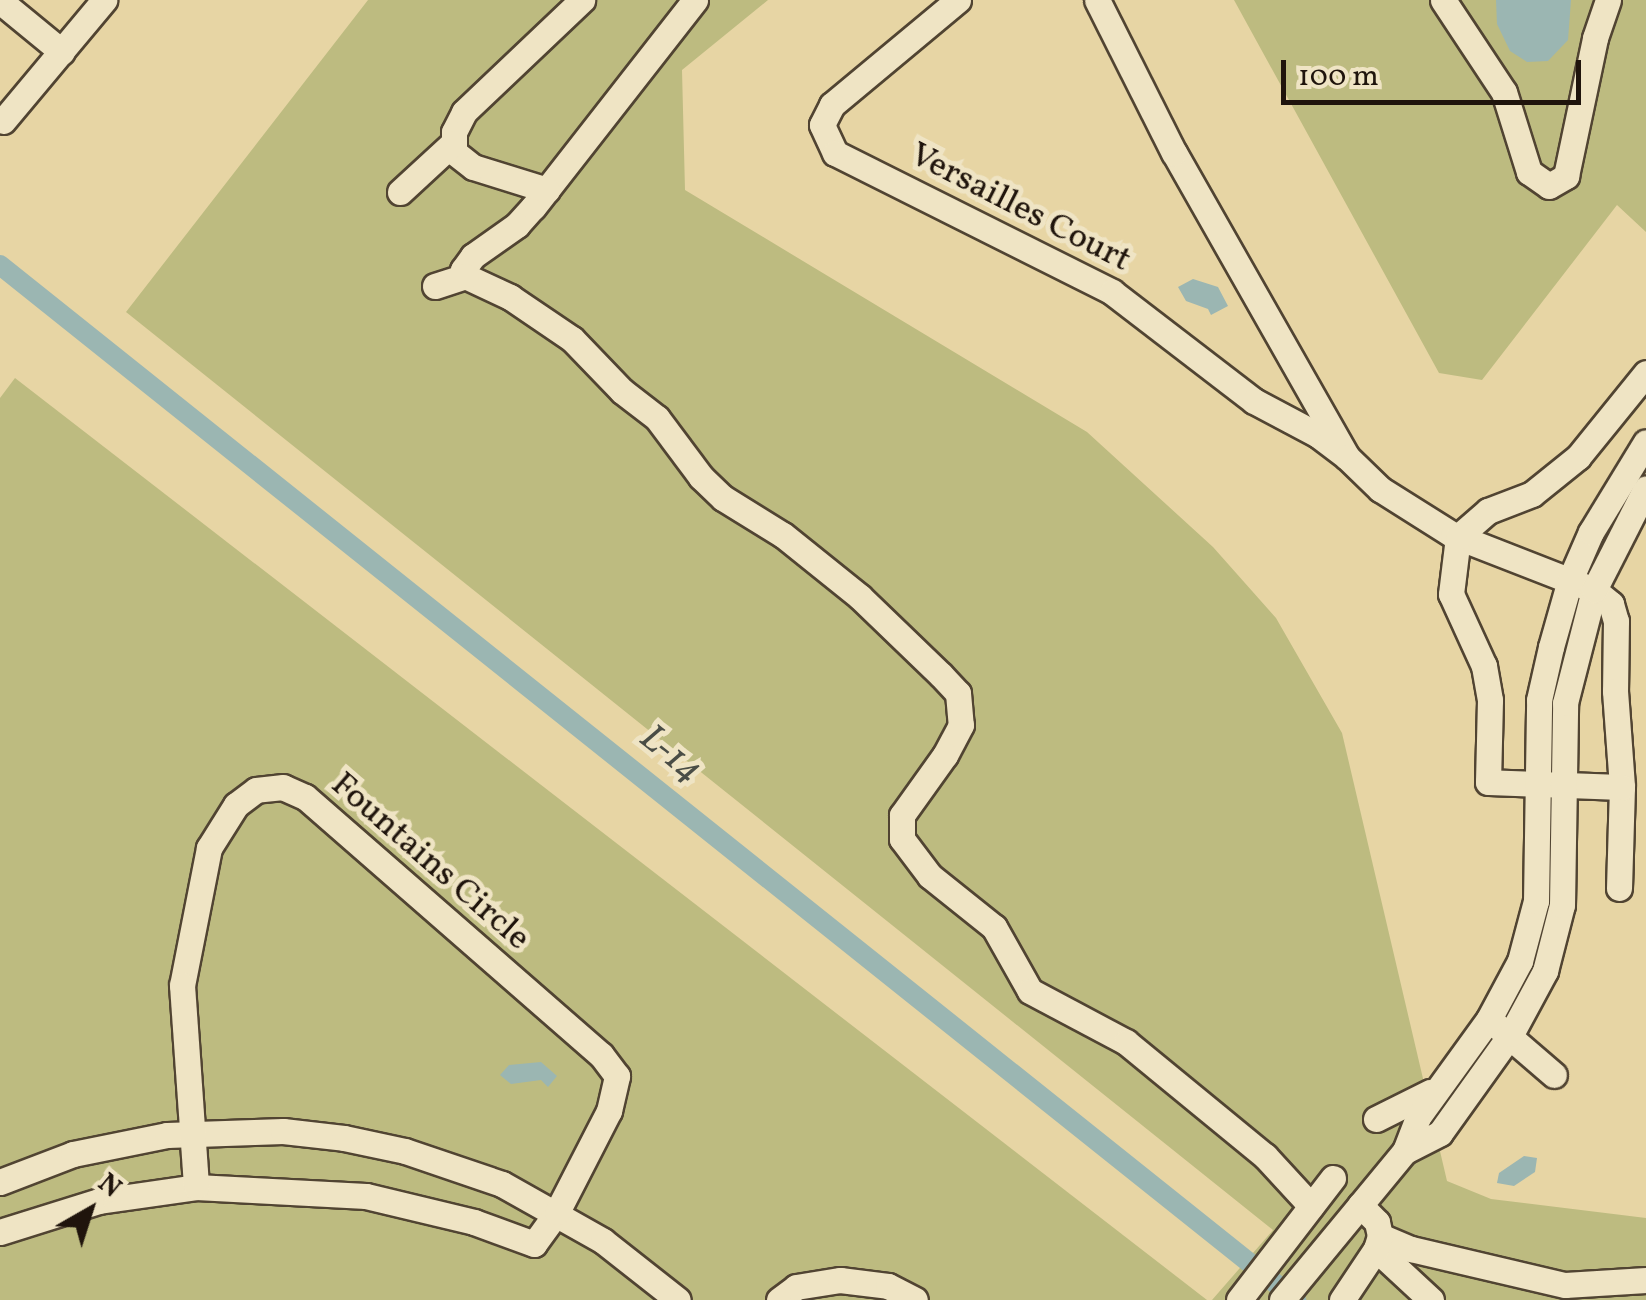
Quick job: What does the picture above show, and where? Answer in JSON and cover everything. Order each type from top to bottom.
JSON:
[{"type":"street","points":[[0,0],[62,52]]},
{"type":"street","points":[[3,121],[104,0]]},
{"type":"street","points":[[400,192],[452,144],[464,112],[582,0]]},
{"type":"street","points":[[464,276],[463,270],[473,256],[518,225],[548,190],[695,0]]},
{"type":"street","name":"Versailles Court","points":[[958,0],[832,104],[822,125],[835,153],[1112,292],[1254,401],[1318,435],[1380,489],[1458,537],[1594,590]]},
{"type":"street","name":"Versailles Court","points":[[1097,0],[1174,154],[1347,457]]},
{"type":"street","points":[[1443,0],[1504,92],[1529,172],[1549,186],[1566,176],[1595,38],[1608,0]]},
{"type":"street","points":[[452,144],[454,152],[473,166],[548,190]]},
{"type":"street","points":[[435,286],[464,276],[510,297],[572,339],[622,391],[657,418],[701,478],[723,498],[783,535],[860,597],[941,674],[958,694],[960,724],[945,755],[902,815],[899,830],[911,852],[945,890],[994,927],[1030,991],[1126,1042],[1265,1156],[1312,1206]]},
{"type":"street","points":[[1622,787],[1488,782],[1490,700],[1484,666],[1451,594],[1458,537],[1488,511],[1532,494],[1578,457],[1646,372]]},
{"type":"street","points":[[1282,1300],[1405,1151],[1418,1117],[1489,1020],[1520,961],[1536,901],[1539,700],[1570,580],[1591,532],[1646,442]]},
{"type":"street","points":[[1405,1151],[1440,1132],[1510,1037],[1545,971],[1562,906],[1565,704],[1594,590],[1646,488]]},
{"type":"street","points":[[1594,590],[1615,612],[1614,691],[1622,787],[1619,888]]},
{"type":"street","name":"Fountains Circle","points":[[190,1133],[182,984],[209,848],[236,804],[256,790],[284,787],[305,798],[600,1055],[617,1076],[610,1111],[557,1212]]},
{"type":"street","points":[[1489,1020],[1554,1075]]},
{"type":"street","points":[[1376,1119],[1414,1104],[1442,1083]]},
{"type":"street","points":[[0,1182],[72,1154],[190,1133],[283,1132],[405,1151],[502,1184],[557,1212],[604,1240],[678,1300]]},
{"type":"street","points":[[190,1133],[196,1186]]},
{"type":"street","points":[[1239,1300],[1333,1178]]},
{"type":"street","points":[[0,1232],[99,1201],[196,1186],[366,1196],[474,1222],[534,1244],[557,1212]]},
{"type":"street","points":[[1342,1300],[1378,1242],[1377,1222],[1360,1205]]},
{"type":"street","points":[[1378,1242],[1564,1285],[1646,1280]]},
{"type":"street","points":[[1378,1242],[1431,1300]]},
{"type":"street","points":[[779,1300],[796,1286],[840,1280],[888,1286],[915,1300]]},
{"type":"shaded area","points":[[368,0],[768,0],[682,70],[685,190],[1087,432],[1213,547],[1276,618],[1342,733],[1447,1181],[1491,1199],[1646,1218],[1646,1300],[1212,1300],[1273,1230],[126,312]]},
{"type":"shaded area","points":[[1234,0],[1646,0],[1646,232],[1617,205],[1482,380],[1439,373]]},
{"type":"shaded area","points":[[15,378],[1207,1300],[0,1300],[0,398]]},
{"type":"water","points":[[1496,0],[1571,0],[1568,40],[1548,61],[1527,62],[1510,51],[1497,24]]},
{"type":"water","points":[[1193,279],[1218,287],[1228,306],[1211,315],[1208,309],[1186,301],[1178,287]]},
{"type":"water","points":[[541,1062],[557,1076],[548,1087],[541,1080],[511,1084],[500,1075],[509,1065]]},
{"type":"water","points":[[1524,1156],[1537,1158],[1535,1172],[1514,1186],[1497,1183],[1499,1173]]},
{"type":"waterway","name":"L-14","points":[[0,265],[1296,1300]]}]
